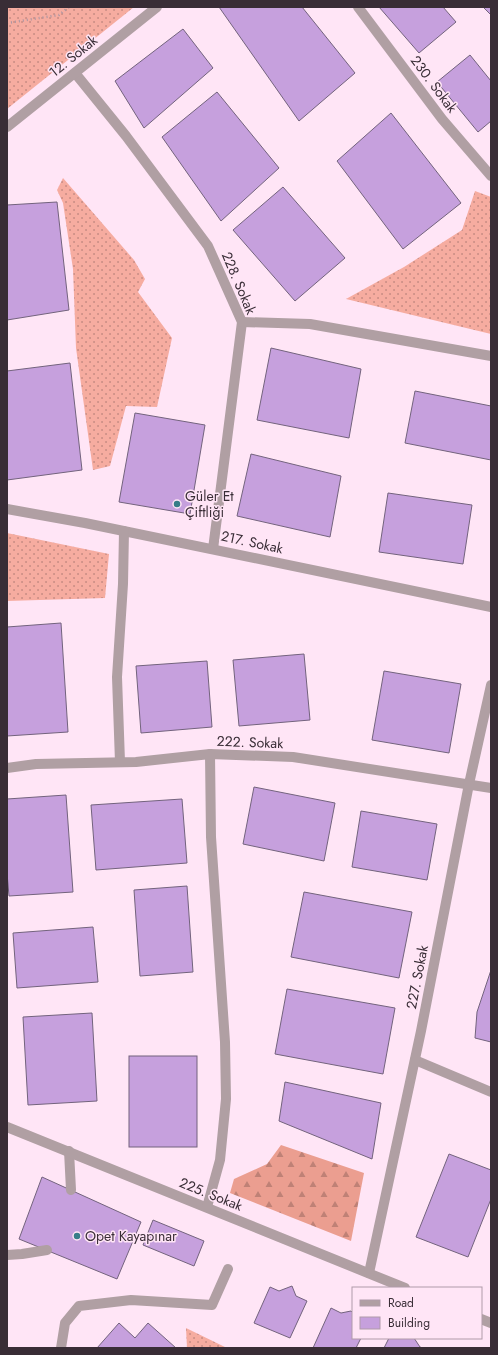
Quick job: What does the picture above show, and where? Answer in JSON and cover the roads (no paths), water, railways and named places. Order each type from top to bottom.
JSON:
[{"type":"street","name":"12. Sokak","points":[[7,127],[157,7]]},
{"type":"street","name":"230. Sokak","points":[[358,7],[442,119],[491,176]]},
{"type":"street","name":"228. Sokak","points":[[75,73],[126,136],[208,246],[242,322],[213,549]]},
{"type":"street","points":[[242,322],[310,324],[491,356]]},
{"type":"street","name":"217. Sokak","points":[[7,509],[124,530],[491,607]]},
{"type":"street","points":[[120,762],[117,677],[123,584],[124,530]]},
{"type":"street","name":"227. Sokak","points":[[369,1273],[415,1060],[469,784],[491,686]]},
{"type":"street","points":[[207,1207],[220,1160],[226,1099],[225,1042],[211,837],[210,754]]},
{"type":"street","name":"222. Sokak","points":[[7,768],[36,764],[136,762],[210,754],[292,757],[491,788]]},
{"type":"street","points":[[415,1060],[491,1092]]},
{"type":"street","name":"225. Sokak","points":[[7,1126],[403,1287]]},
{"type":"street","points":[[69,1151],[71,1190]]},
{"type":"street","points":[[7,1254],[22,1254],[47,1250]]},
{"type":"street","points":[[61,1348],[65,1323],[79,1306],[131,1300],[212,1305],[228,1269]]},
{"type":"place","name":"Güler Et Çiftliği","points":[[177,504]]},
{"type":"place","name":"Opet Kayapınar","points":[[77,1236]]}]
